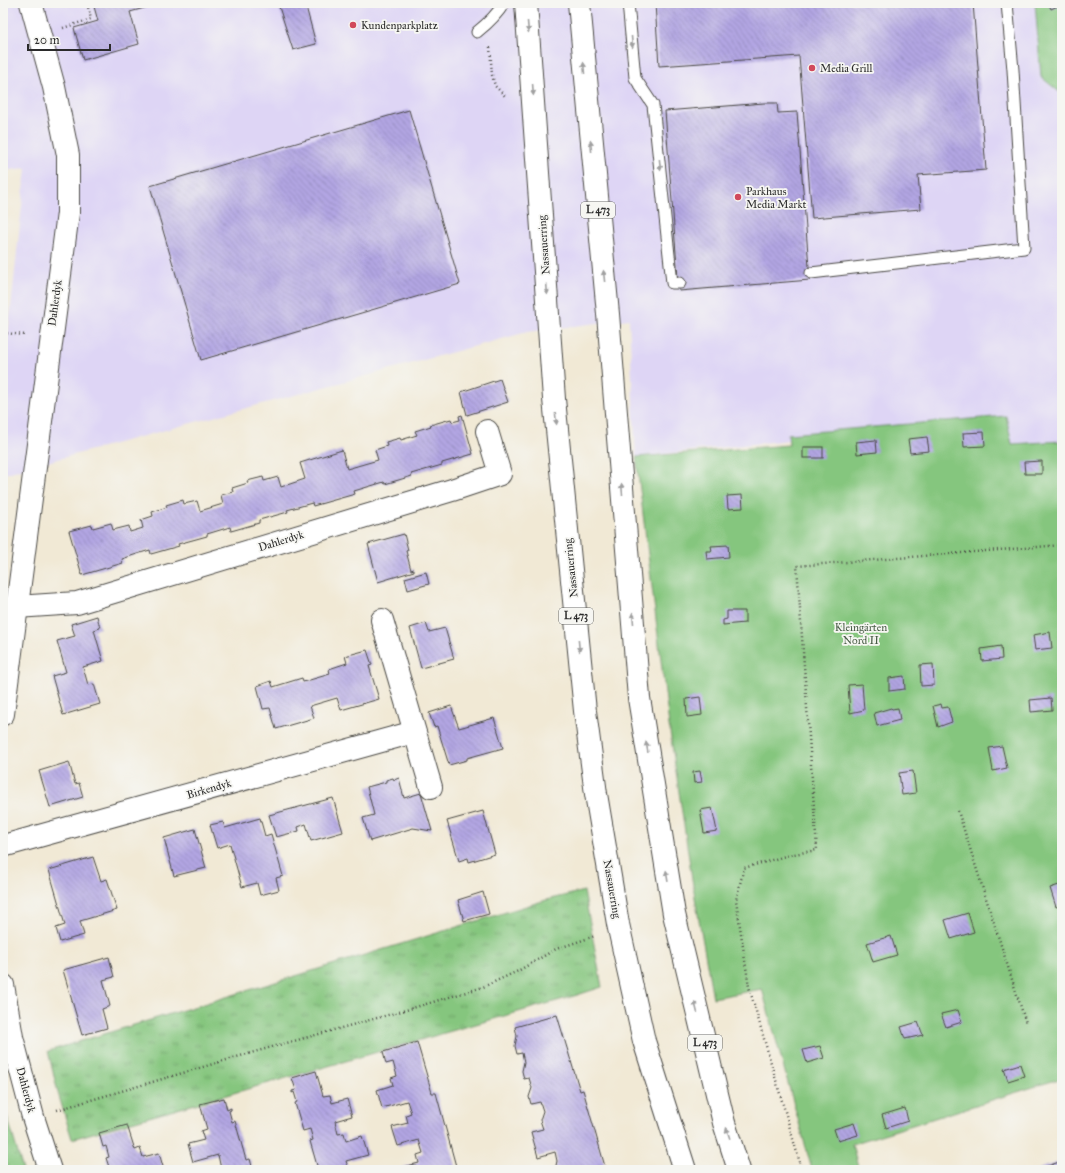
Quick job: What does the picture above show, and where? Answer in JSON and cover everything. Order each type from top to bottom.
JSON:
[{"type":"main road","name":"Dahlerdyk","points":[[3,714],[68,212],[68,155],[54,88],[31,3]]},
{"type":"main road","name":"Nassauerring","points":[[526,3],[554,399],[585,711],[596,794],[618,924],[644,1041],[685,1170]]},
{"type":"main road","name":"L 473","points":[[579,3],[608,322],[639,698],[674,914],[724,1123],[739,1170]]},
{"type":"main road","name":"Dahlerdyk","points":[[16,607],[77,603],[452,490],[500,474],[487,431]]},
{"type":"main road","points":[[382,620],[431,787]]},
{"type":"main road","name":"Birkendyk","points":[[3,846],[414,732]]},
{"type":"main road","name":"Dahlerdyk","points":[[3,985],[12,1037],[33,1117],[50,1170]]},
{"type":"lane","points":[[477,32],[492,19],[504,3]]},
{"type":"lane","points":[[628,3],[634,78],[653,105],[672,284],[680,283]]},
{"type":"lane","points":[[811,273],[1024,248],[1013,70],[1007,3]]},
{"type":"path","points":[[73,25],[91,19],[86,3]]},
{"type":"path","points":[[802,1170],[749,987],[736,900],[744,868],[789,855],[817,850],[797,566],[1062,545]]},
{"type":"path","points":[[958,811],[1026,1023]]},
{"type":"path","points":[[33,1117],[483,987],[556,949],[600,934]]},
{"type":"shaded area","points":[[3,3],[1035,3],[1041,77],[1062,94],[1062,441],[1012,444],[1005,416],[636,457],[629,319],[527,332],[3,474],[3,382],[26,168],[3,171]]},
{"type":"green space","points":[[1035,3],[1062,3],[1062,94],[1041,77]]},
{"type":"green space","name":"Kleingärten Nord II","points":[[1006,416],[1012,444],[1062,441],[1062,1078],[852,1144],[859,1170],[812,1170],[762,989],[713,998],[694,892],[669,725],[636,457],[789,445],[788,434]]},
{"type":"green space","points":[[584,891],[602,987],[72,1139],[58,1093],[48,1051],[546,900]]},
{"type":"green space","points":[[3,1102],[23,1170],[3,1170]]},
{"type":"building","points":[[93,3],[162,3],[130,12],[139,44],[83,60],[74,28],[98,21]]},
{"type":"building","points":[[305,3],[316,44],[293,50],[278,4]]},
{"type":"building","points":[[655,3],[973,3],[986,170],[918,175],[921,209],[812,218],[799,56],[659,66]]},
{"type":"building","points":[[1048,3],[1062,3],[1062,4],[1051,9]]},
{"type":"building","name":"Parkhaus Media Markt","points":[[777,103],[778,113],[797,112],[810,280],[679,291],[665,111]]},
{"type":"building","points":[[409,110],[460,284],[201,360],[150,186]]},
{"type":"building","points":[[500,379],[508,402],[467,415],[461,392]]},
{"type":"building","points":[[462,415],[473,454],[411,474],[412,476],[385,484],[384,482],[354,491],[355,494],[313,506],[312,503],[287,510],[288,512],[259,520],[259,523],[231,531],[230,527],[207,534],[207,536],[178,544],[179,546],[151,554],[150,550],[137,554],[122,559],[123,563],[82,575],[69,531],[92,525],[93,528],[111,523],[113,530],[129,526],[130,532],[143,528],[141,520],[153,516],[152,512],[167,507],[166,505],[183,500],[184,504],[197,501],[200,511],[223,504],[221,495],[233,492],[232,488],[248,483],[247,481],[263,477],[264,481],[278,477],[281,487],[305,479],[300,463],[342,450],[347,469],[378,460],[375,450],[387,446],[386,442],[400,438],[401,440],[417,435],[415,431],[431,426],[430,425],[451,419],[452,422],[460,420],[459,416]]},
{"type":"building","points":[[984,432],[985,446],[964,447],[963,433]]},
{"type":"building","points":[[927,437],[929,451],[910,453],[908,439]]},
{"type":"building","points":[[876,440],[877,452],[857,454],[856,442]]},
{"type":"building","points":[[803,447],[823,447],[823,458],[803,458]]},
{"type":"building","points":[[1042,461],[1042,474],[1025,474],[1024,462]]},
{"type":"building","points":[[742,495],[743,508],[728,509],[727,496]]},
{"type":"building","points":[[404,534],[408,550],[406,551],[411,570],[414,569],[414,571],[378,582],[368,544]]},
{"type":"building","points":[[728,545],[729,557],[707,559],[706,551],[712,551],[711,546]]},
{"type":"building","points":[[426,572],[429,584],[408,590],[405,578]]},
{"type":"building","points":[[727,611],[745,611],[745,623],[723,625],[723,620],[727,619]]},
{"type":"building","points":[[97,616],[100,628],[94,630],[103,661],[83,667],[88,685],[94,684],[100,704],[63,715],[52,676],[66,672],[57,641],[75,636],[71,624]]},
{"type":"building","points":[[426,623],[429,632],[445,628],[454,659],[421,668],[410,628]]},
{"type":"building","points":[[1050,632],[1052,648],[1035,650],[1033,635]]},
{"type":"building","points":[[1001,646],[1002,659],[982,661],[981,649]]},
{"type":"building","points":[[367,650],[372,665],[369,666],[379,699],[341,710],[337,698],[310,706],[314,718],[276,729],[270,708],[263,709],[257,686],[271,681],[273,687],[302,678],[303,682],[330,674],[329,669],[347,663],[345,656]]},
{"type":"building","points":[[933,664],[934,685],[921,686],[920,665]]},
{"type":"building","points":[[904,676],[905,689],[889,691],[889,678]]},
{"type":"building","points":[[862,684],[864,710],[850,713],[848,685]]},
{"type":"building","points":[[700,697],[702,715],[687,717],[686,699]]},
{"type":"building","points":[[1051,698],[1052,710],[1031,712],[1030,700]]},
{"type":"building","points":[[941,704],[942,708],[948,707],[952,722],[938,727],[933,706]]},
{"type":"building","points":[[451,706],[459,728],[494,718],[503,748],[467,758],[467,760],[449,765],[437,726],[434,727],[429,713]]},
{"type":"building","points":[[891,708],[898,708],[900,720],[877,726],[874,713]]},
{"type":"building","points":[[1002,746],[1007,768],[993,771],[989,748]]},
{"type":"building","points":[[69,762],[75,784],[79,783],[83,797],[50,807],[39,771]]},
{"type":"building","points":[[700,771],[702,782],[694,783],[693,772]]},
{"type":"building","points":[[913,771],[916,793],[902,795],[899,773]]},
{"type":"building","points":[[393,778],[394,780],[399,778],[404,798],[421,793],[432,831],[413,828],[370,841],[363,818],[374,815],[367,787],[386,782],[386,780]]},
{"type":"building","points":[[333,798],[343,832],[311,841],[306,824],[298,827],[299,831],[276,837],[269,815]]},
{"type":"building","points":[[712,808],[717,831],[704,833],[700,810]]},
{"type":"building","points":[[483,811],[495,854],[469,862],[468,858],[459,861],[447,821]]},
{"type":"building","points":[[260,818],[265,836],[271,834],[283,876],[276,878],[279,890],[260,895],[257,883],[242,887],[230,844],[217,848],[210,825],[223,822],[225,828]]},
{"type":"building","points":[[195,829],[206,868],[174,876],[164,838]]},
{"type":"building","points":[[93,857],[101,881],[107,879],[117,910],[80,921],[84,935],[60,942],[56,928],[65,925],[49,870]]},
{"type":"building","points":[[1062,884],[1062,905],[1056,907],[1050,888]]},
{"type":"building","points":[[483,892],[489,914],[464,921],[458,900]]},
{"type":"building","points":[[968,913],[974,932],[951,939],[945,920]]},
{"type":"building","points":[[891,936],[897,955],[873,962],[867,943]]},
{"type":"building","points":[[109,957],[114,977],[103,980],[110,1006],[102,1009],[107,1028],[82,1035],[63,970]]},
{"type":"building","points":[[958,1010],[962,1022],[946,1027],[941,1014]]},
{"type":"building","points":[[557,1015],[580,1091],[583,1090],[606,1170],[555,1170],[557,1161],[555,1152],[538,1157],[531,1132],[543,1129],[540,1120],[543,1111],[540,1102],[531,1104],[529,1097],[532,1088],[529,1078],[524,1079],[522,1071],[524,1062],[522,1053],[517,1054],[515,1046],[517,1036],[515,1027]]},
{"type":"building","points":[[918,1022],[923,1035],[905,1039],[901,1027]]},
{"type":"building","points":[[417,1042],[432,1093],[436,1093],[457,1170],[404,1170],[403,1167],[419,1163],[417,1155],[423,1153],[419,1140],[398,1146],[392,1127],[408,1123],[406,1115],[411,1113],[407,1101],[382,1108],[377,1090],[393,1085],[391,1078],[397,1076],[393,1062],[386,1064],[383,1052]]},
{"type":"building","points":[[820,1046],[824,1058],[807,1063],[803,1050]]},
{"type":"building","points":[[1020,1064],[1024,1076],[1008,1081],[1004,1069]]},
{"type":"building","points":[[316,1071],[323,1096],[330,1095],[332,1103],[347,1099],[352,1116],[335,1121],[338,1134],[344,1133],[346,1141],[362,1136],[368,1155],[346,1161],[349,1170],[318,1169],[310,1141],[313,1140],[310,1129],[303,1131],[295,1103],[297,1102],[294,1092],[292,1093],[292,1091],[296,1090],[292,1078]]},
{"type":"building","points":[[224,1098],[227,1110],[231,1108],[229,1111],[232,1122],[235,1121],[246,1160],[250,1159],[253,1170],[218,1170],[221,1169],[218,1155],[193,1162],[188,1144],[204,1140],[201,1131],[207,1129],[200,1104]]},
{"type":"building","points":[[905,1108],[908,1121],[886,1128],[882,1115]]},
{"type":"building","points":[[854,1123],[858,1135],[838,1141],[834,1129]]},
{"type":"building","points":[[127,1125],[135,1150],[140,1148],[143,1157],[159,1153],[164,1170],[110,1170],[106,1158],[109,1157],[106,1146],[103,1147],[99,1133]]},
{"type":"building","points":[[1062,1161],[1062,1170],[1036,1170]]},
{"type":"place","name":"Kundenparkplatz","points":[[353,25]]},
{"type":"place","name":"Media Grill","points":[[812,68]]},
{"type":"place","name":"Parkhaus Media Markt","points":[[738,197]]}]
